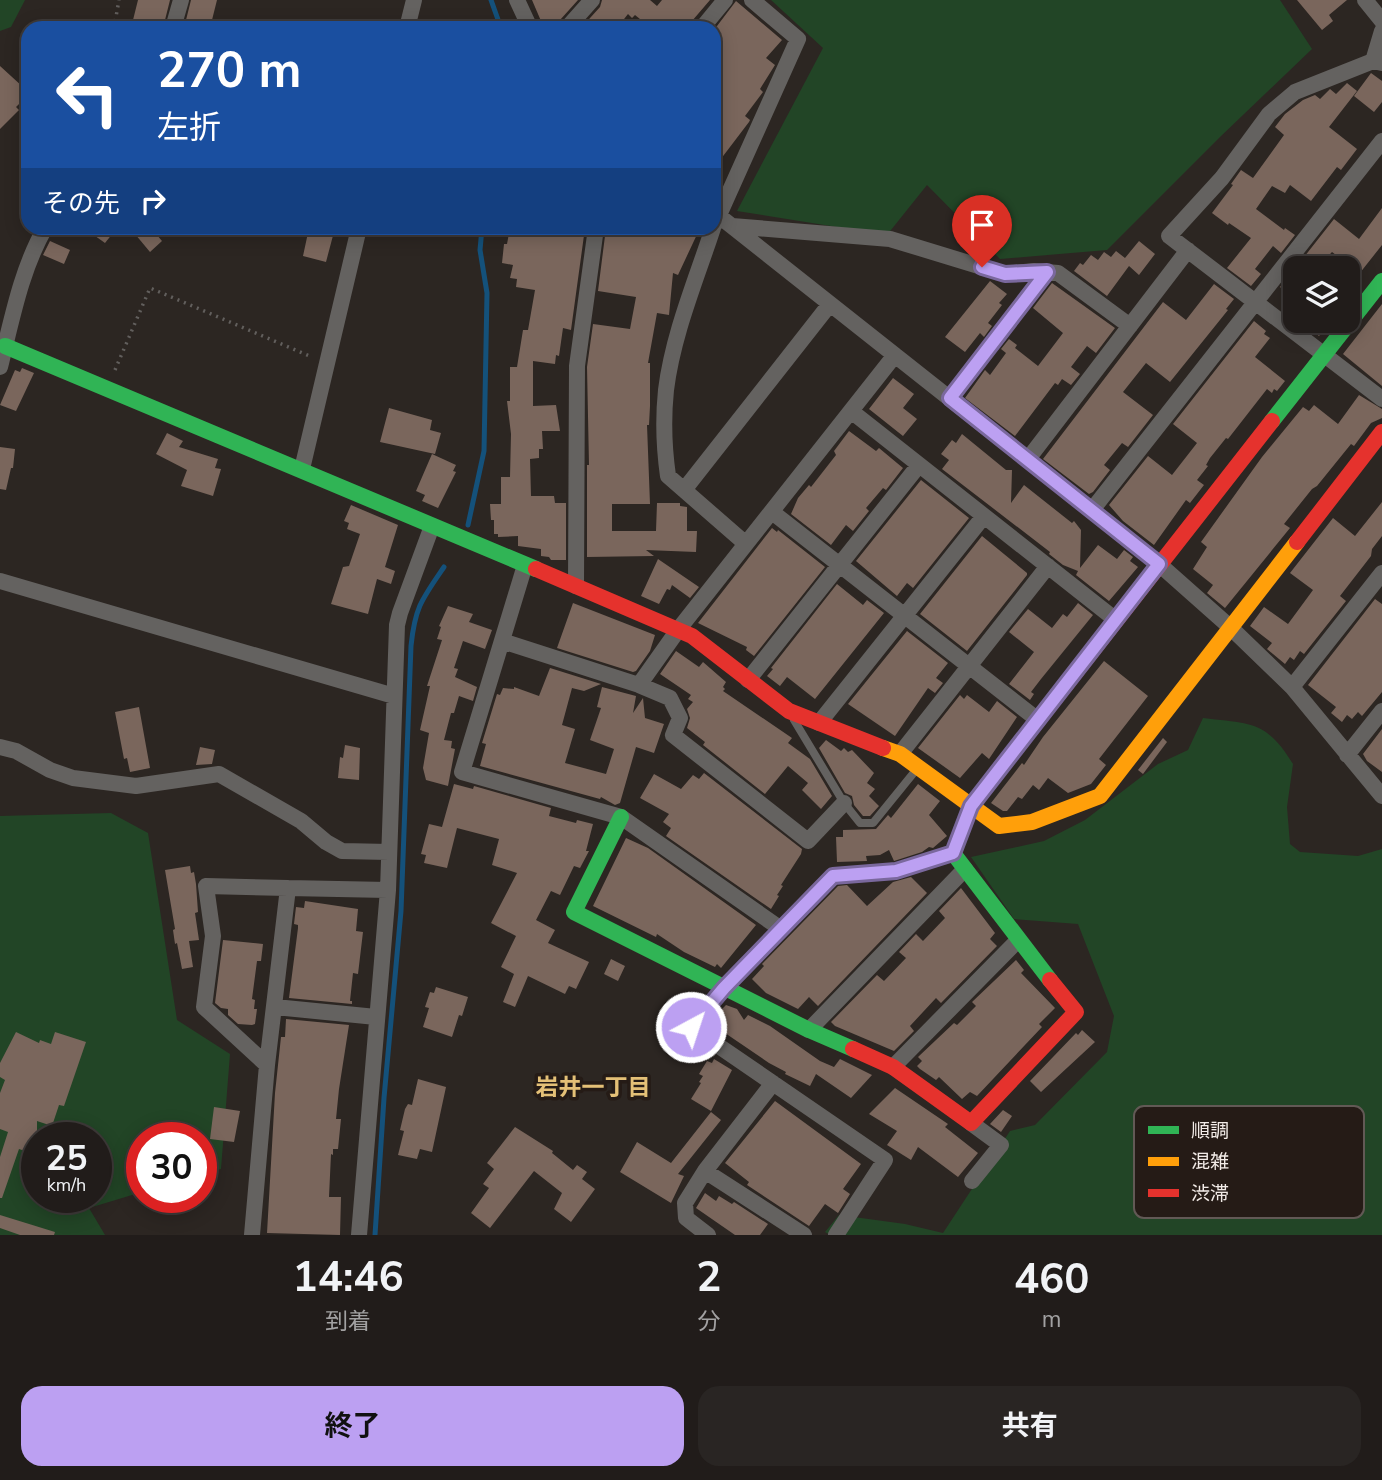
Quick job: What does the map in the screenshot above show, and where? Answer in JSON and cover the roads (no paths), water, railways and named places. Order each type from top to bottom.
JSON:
[{"type":"street","points":[[175,21],[181,0]]},
{"type":"street","points":[[409,21],[414,0]]},
{"type":"street","points":[[517,0],[527,21]]},
{"type":"street","points":[[573,21],[592,0]]},
{"type":"street","points":[[708,21],[725,0]]},
{"type":"street","points":[[721,207],[798,39],[752,0]]},
{"type":"street","points":[[1365,0],[1382,30],[1377,62],[1295,92],[1269,114],[1222,178],[1169,236],[1382,399]]},
{"type":"street","points":[[1092,510],[1382,141]]},
{"type":"street","points":[[721,222],[732,226],[890,239],[1005,274],[1058,273],[1130,326]]},
{"type":"street","points":[[732,226],[1092,510],[1230,626],[1292,687],[1382,796]]},
{"type":"street","points":[[0,367],[25,271],[43,235]]},
{"type":"street","points":[[302,469],[357,235]]},
{"type":"street","points":[[576,586],[577,366],[595,235]]},
{"type":"street","points":[[710,235],[677,337],[666,389],[664,442],[668,477],[746,544]]},
{"type":"street","points":[[1028,459],[1188,250]]},
{"type":"street","points":[[950,398],[1047,272]]},
{"type":"street","points":[[953,853],[971,806],[1382,281]]},
{"type":"street","points":[[684,491],[830,304]]},
{"type":"street","points":[[5,346],[302,469],[692,636],[789,711],[900,754],[999,826],[1032,822],[1100,796],[1382,432]]},
{"type":"street","points":[[639,685],[678,630],[895,355]]},
{"type":"street","points":[[851,411],[1116,620]]},
{"type":"street","points":[[748,680],[919,465]]},
{"type":"street","points":[[772,512],[1038,720]]},
{"type":"street","points":[[820,723],[984,516]]},
{"type":"street","points":[[359,1235],[388,890],[394,695],[400,613],[432,526]]},
{"type":"street","points":[[525,565],[462,772],[621,817],[781,929]]},
{"type":"street","points":[[900,754],[1048,566]]},
{"type":"street","points":[[1292,687],[1382,573]]},
{"type":"street","points":[[0,581],[394,695]]},
{"type":"street","points":[[502,641],[639,685],[670,698],[680,718],[673,735],[808,841],[844,803]]},
{"type":"street","points":[[1348,755],[1382,711]]},
{"type":"street","points":[[0,747],[16,751],[50,770],[73,778],[136,786],[219,774],[301,821],[326,842],[342,851],[389,852]]},
{"type":"street","points":[[621,817],[574,912],[809,1030],[893,1067],[1002,1145],[972,1181]]},
{"type":"street","points":[[953,853],[1076,1012],[971,1123]]},
{"type":"street","points":[[836,1235],[885,1160],[691,1027],[724,988],[833,876],[896,871],[953,853]]},
{"type":"street","points":[[809,1030],[965,869]]},
{"type":"street","points":[[267,1065],[204,1007],[212,936],[206,886],[388,890]]},
{"type":"street","points":[[252,1235],[267,1065],[288,888]]},
{"type":"street","points":[[893,1067],[1018,940]]},
{"type":"street","points":[[275,1007],[376,1017]]},
{"type":"street","points":[[708,1235],[686,1218],[685,1203],[705,1171],[773,1083]]},
{"type":"street","points":[[705,1171],[804,1235]]},
{"type":"lane","points":[[789,711],[844,803],[860,823],[873,823],[918,767]]},
{"type":"waterway","points":[[491,0],[498,21]]},
{"type":"waterway","points":[[468,525],[484,451],[487,293],[480,250],[481,235]]},
{"type":"waterway","points":[[375,1235],[401,911],[411,646],[421,604],[444,567]]},
{"type":"district","name":"岩井一丁目","points":[[593,1087]]}]
